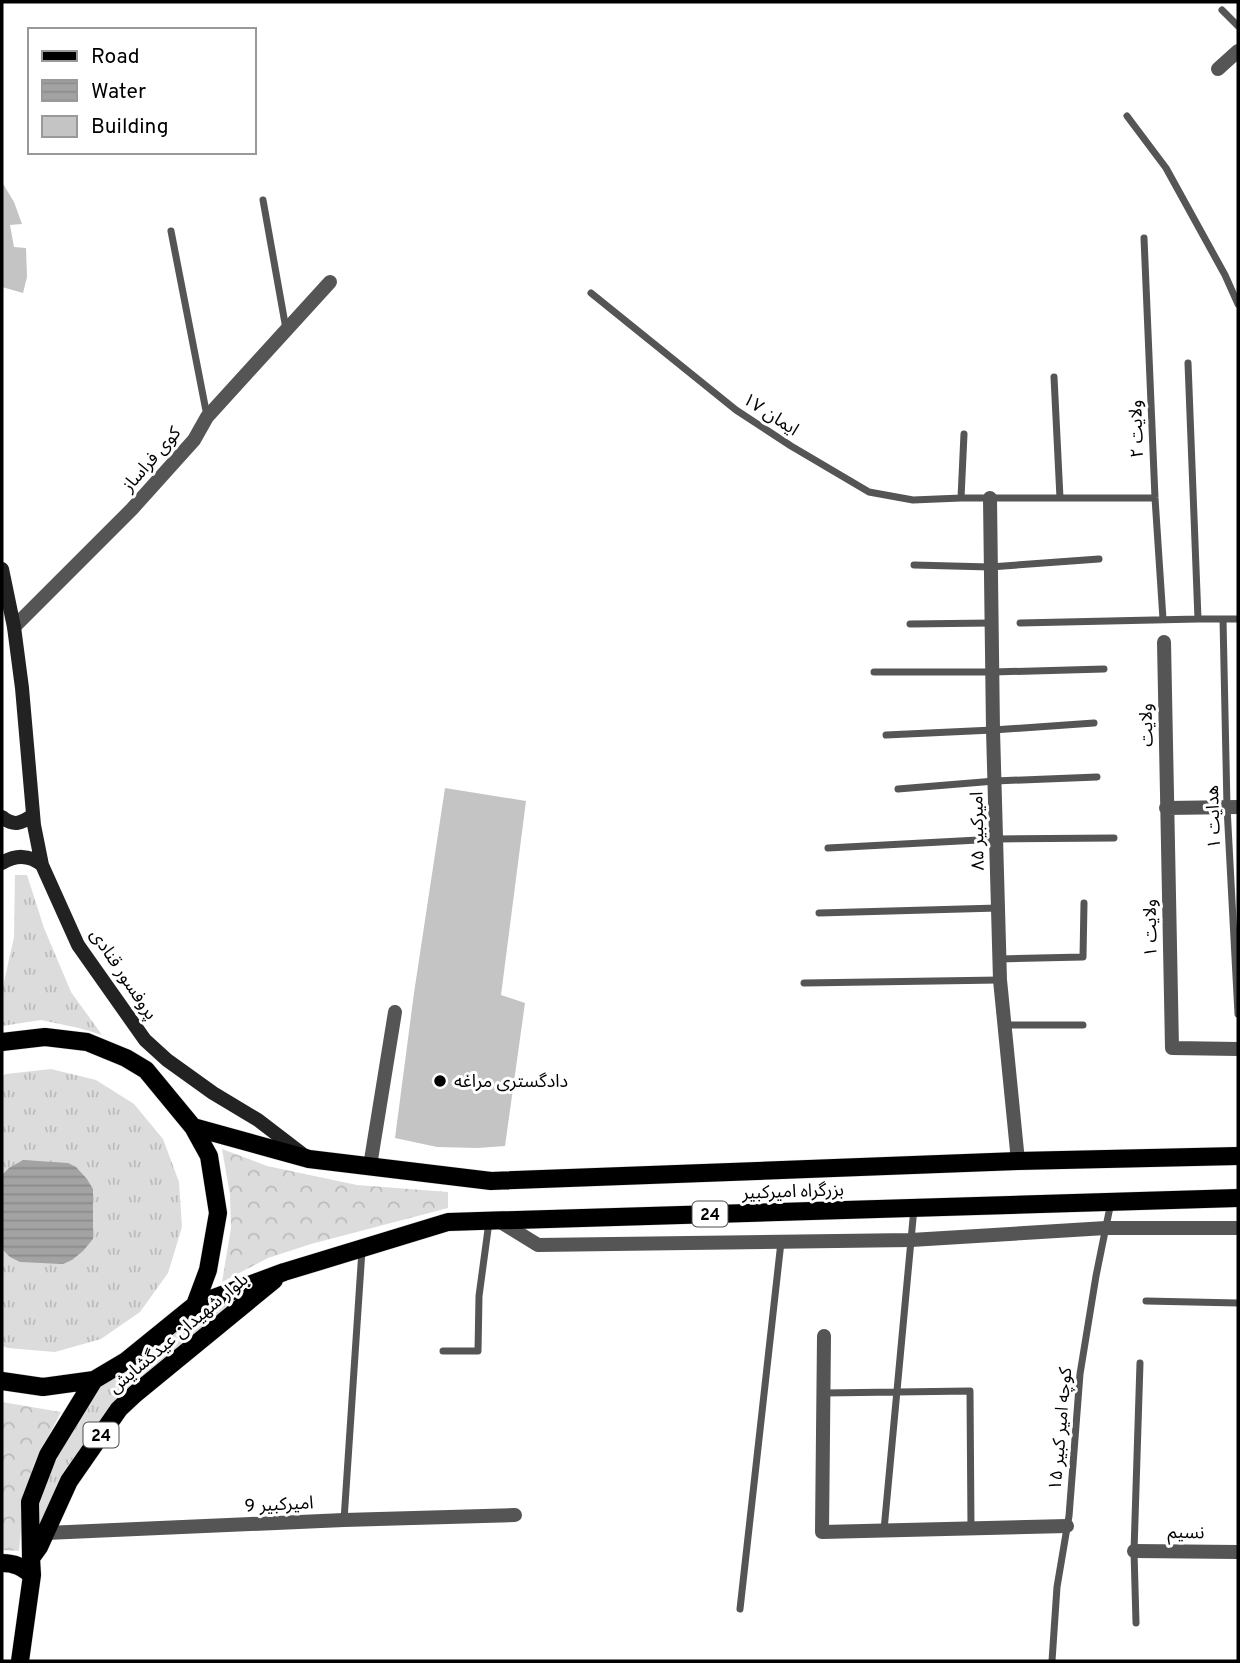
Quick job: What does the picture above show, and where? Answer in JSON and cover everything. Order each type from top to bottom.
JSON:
[{"type":"main road","name":"پروفسور قنادی","points":[[2,569],[14,627],[33,815],[42,865],[78,945],[145,1040],[167,1060],[213,1093],[258,1120],[309,1159]]},
{"type":"main road","points":[[2,817],[16,824],[33,815]]},
{"type":"main road","points":[[2,863],[16,857],[26,857],[34,858],[42,865]]},
{"type":"main road","points":[[2,1042],[45,1037],[87,1042],[126,1058],[146,1070],[192,1127],[209,1156],[218,1213],[208,1270],[195,1305]]},
{"type":"main road","name":"بزرگراه امیرکبیر","points":[[192,1127],[309,1159],[491,1181],[1018,1161],[1238,1156]]},
{"type":"main road","name":"بزرگراه امیرکبیر","points":[[195,1305],[284,1272],[448,1222],[1238,1198]]},
{"type":"main road","name":"بلوار شهیدان عیدگشایش","points":[[20,1661],[32,1566],[69,1481],[119,1409],[284,1272]]},
{"type":"main road","name":"24","points":[[2,1381],[43,1387],[94,1380],[126,1360],[195,1305]]},
{"type":"main road","points":[[2,1563],[32,1566],[30,1502],[48,1455],[94,1380]]},
{"type":"street","points":[[1218,69],[1238,51]]},
{"type":"street","name":"کوی فراساز","points":[[14,627],[132,509],[194,440],[207,417],[330,282]]},
{"type":"street","name":"امیرکبیر ۸۵","points":[[990,498],[999,959],[1018,1161]]},
{"type":"street","name":"ولایت","points":[[1164,642],[1166,808]]},
{"type":"street","points":[[1166,808],[1233,807]]},
{"type":"street","name":"ولایت ۱","points":[[1166,808],[1172,1048],[1238,1049]]},
{"type":"street","points":[[370,1166],[395,1012]]},
{"type":"street","points":[[494,1221],[538,1245],[911,1240],[1106,1228],[1238,1228]]},
{"type":"street","points":[[824,1336],[822,1532],[1067,1526]]},
{"type":"street","name":"امیرکبیر 9","points":[[46,1533],[515,1515]]},
{"type":"street","name":"نسیم","points":[[1134,1550],[1238,1552]]},
{"type":"lane","points":[[1222,9],[1238,26]]},
{"type":"lane","points":[[1127,116],[1166,168],[1238,304]]},
{"type":"lane","points":[[263,200],[286,330]]},
{"type":"lane","points":[[171,231],[207,417]]},
{"type":"lane","name":"ولایت ۲","points":[[1144,238],[1163,619]]},
{"type":"lane","name":"ایمان ۱۷","points":[[592,293],[736,410],[869,492],[913,500],[1155,498]]},
{"type":"lane","points":[[1188,363],[1198,619]]},
{"type":"lane","points":[[1054,377],[1060,498]]},
{"type":"lane","points":[[961,498],[964,434]]},
{"type":"lane","points":[[914,565],[990,567],[1099,559]]},
{"type":"lane","name":"هدایت ۱","points":[[1223,619],[1233,807],[1238,1014]]},
{"type":"lane","points":[[1020,623],[1238,620]]},
{"type":"lane","points":[[910,624],[991,623]]},
{"type":"lane","points":[[874,672],[993,673],[1104,669]]},
{"type":"lane","points":[[886,735],[1094,723]]},
{"type":"lane","points":[[898,789],[995,781],[1097,777]]},
{"type":"lane","points":[[828,848],[996,839],[1114,838]]},
{"type":"lane","points":[[999,959],[1083,957],[1084,903]]},
{"type":"lane","points":[[819,913],[998,908]]},
{"type":"lane","points":[[804,983],[1000,980]]},
{"type":"lane","points":[[1004,1025],[1083,1025]]},
{"type":"lane","name":"کوچه امیر کبیر ۱۵","points":[[1052,1661],[1057,1587],[1067,1526],[1080,1374],[1111,1202]]},
{"type":"lane","points":[[884,1531],[914,1208]]},
{"type":"lane","points":[[443,1350],[478,1351],[479,1296],[494,1221]]},
{"type":"lane","points":[[740,1609],[781,1242]]},
{"type":"lane","points":[[344,1520],[362,1249]]},
{"type":"lane","points":[[1146,1301],[1238,1303]]},
{"type":"lane","points":[[1136,1623],[1134,1550],[1140,1363]]},
{"type":"lane","points":[[824,1393],[970,1391],[971,1529]]},
{"type":"green space","points":[[15,875],[27,875],[44,928],[71,992],[102,1035],[41,1020],[2,1026],[2,991],[14,937]]},
{"type":"green space","points":[[51,1069],[96,1080],[134,1104],[163,1139],[179,1182],[182,1227],[168,1273],[140,1312],[101,1339],[55,1352],[2,1346],[2,1076]]},
{"type":"green space","points":[[222,1149],[267,1166],[357,1185],[448,1192],[448,1208],[268,1258],[222,1282],[231,1228],[230,1195]]},
{"type":"green space","points":[[284,1272],[119,1409],[39,1547],[30,1502],[94,1380],[195,1305]]},
{"type":"green space","points":[[2,1402],[61,1412],[34,1464],[23,1505],[19,1551],[2,1550]]},
{"type":"water","points":[[23,1160],[68,1163],[76,1167],[93,1189],[93,1239],[83,1251],[63,1264],[20,1262],[2,1249],[2,1175]]},
{"type":"building","points":[[2,182],[14,202],[22,224],[10,225],[14,247],[26,248],[27,277],[23,293],[2,287]]},
{"type":"building","points":[[445,788],[526,801],[501,995],[525,1003],[505,1146],[437,1147],[395,1138]]},
{"type":"place","name":"دادگستری مراغه","points":[[440,1081]]}]
